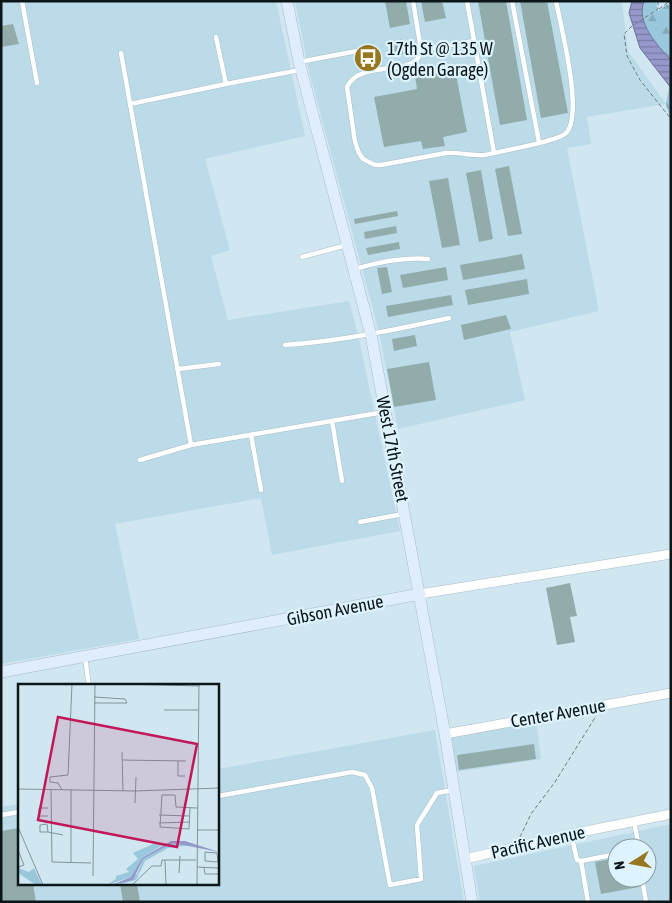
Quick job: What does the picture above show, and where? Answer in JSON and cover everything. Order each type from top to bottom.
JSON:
[{"type":"street","name":"West 17th Street","points":[[287,1],[300,66],[371,335],[445,734],[472,902]]},
{"type":"street","name":"Gibson Avenue","points":[[1,672],[420,594],[671,554]]},
{"type":"street","name":"Center Avenue","points":[[445,734],[671,692]]},
{"type":"street","name":"Pacific Avenue","points":[[465,859],[571,834],[671,814]]},
{"type":"lane","points":[[22,1],[37,83]]},
{"type":"lane","points":[[413,1],[421,50],[420,57],[414,63],[364,72],[350,80],[346,87],[355,142],[359,153],[363,159],[375,165],[446,153],[475,156],[494,153],[560,137],[567,132],[574,110],[573,94],[556,1]]},
{"type":"lane","points":[[467,1],[494,153]]},
{"type":"lane","points":[[512,1],[539,142]]},
{"type":"lane","points":[[216,37],[226,84]]},
{"type":"lane","points":[[421,50],[474,41]]},
{"type":"lane","points":[[130,104],[226,84],[374,48]]},
{"type":"lane","points":[[120,53],[191,445]]},
{"type":"lane","points":[[302,257],[347,245]]},
{"type":"lane","points":[[354,269],[394,260],[428,259]]},
{"type":"lane","points":[[285,345],[326,342],[371,335],[449,318]]},
{"type":"lane","points":[[178,369],[219,364]]},
{"type":"lane","points":[[140,460],[191,445],[386,412]]},
{"type":"lane","points":[[332,421],[342,481]]},
{"type":"lane","points":[[251,435],[262,490]]},
{"type":"lane","points":[[360,522],[405,514]]},
{"type":"lane","points":[[85,657],[89,684]]},
{"type":"lane","points":[[219,796],[352,772],[364,776],[372,788],[390,885],[421,879],[417,825],[437,793],[454,789]]},
{"type":"lane","points":[[1,815],[18,812]]},
{"type":"lane","points":[[634,821],[637,838]]},
{"type":"lane","points":[[571,834],[577,860],[581,861],[607,856]]},
{"type":"lane","points":[[581,861],[588,902]]},
{"type":"lane","points":[[644,888],[646,902]]},
{"type":"path","points":[[658,1],[658,9]]},
{"type":"path","points":[[671,5],[669,2],[631,27],[624,34],[627,56],[640,80],[671,119]]},
{"type":"path","points":[[516,847],[531,814],[555,782],[602,705]]},
{"type":"shaded area","points":[[9,1],[276,1],[305,136],[205,159],[230,250],[211,256],[228,320],[349,301],[400,531],[272,555],[261,498],[115,524],[139,639],[1,664],[1,3]]},
{"type":"shaded area","points":[[295,1],[622,1],[628,51],[666,104],[587,117],[591,144],[567,148],[599,311],[510,332],[525,400],[398,429],[379,332],[309,71]]},
{"type":"shaded area","points":[[632,1],[644,1],[642,9],[645,25],[654,41],[671,60],[671,88],[640,48],[629,13]]},
{"type":"shaded area","points":[[536,721],[541,759],[456,772],[450,738]]},
{"type":"shaded area","points":[[435,730],[464,902],[1,902],[1,807],[18,804],[18,886],[219,886],[219,769]]},
{"type":"shaded area","points":[[671,824],[671,902],[480,902],[474,866]]},
{"type":"green space","points":[[644,1],[656,1],[658,11],[668,4],[671,8],[671,60],[654,41],[645,25],[642,9]]},
{"type":"green space","points":[[669,87],[671,88],[671,122],[666,104]]},
{"type":"building","points":[[385,1],[406,1],[410,24],[390,28]]},
{"type":"building","points":[[421,1],[442,1],[446,18],[425,22]]},
{"type":"building","points":[[478,1],[506,1],[527,120],[500,125]]},
{"type":"building","points":[[520,1],[547,1],[568,113],[541,118]]},
{"type":"building","points":[[13,24],[19,44],[1,47],[1,26]]},
{"type":"building","points":[[402,39],[404,54],[395,56],[392,41]]},
{"type":"building","points":[[455,69],[467,132],[443,137],[445,146],[423,149],[421,141],[384,147],[374,97],[417,89],[415,76]]},
{"type":"building","points":[[509,166],[522,234],[508,236],[495,169]]},
{"type":"building","points":[[481,170],[493,239],[479,242],[466,173]]},
{"type":"building","points":[[448,178],[460,245],[442,248],[429,181]]},
{"type":"building","points":[[397,211],[398,216],[355,224],[354,219]]},
{"type":"building","points":[[396,226],[397,233],[365,239],[364,232]]},
{"type":"building","points":[[399,242],[400,249],[368,255],[366,248]]},
{"type":"building","points":[[522,254],[525,269],[463,280],[460,265]]},
{"type":"building","points":[[387,267],[392,292],[382,294],[377,268]]},
{"type":"building","points":[[446,267],[448,280],[403,288],[400,275]]},
{"type":"building","points":[[527,279],[529,294],[468,305],[465,290]]},
{"type":"building","points":[[451,295],[453,305],[388,317],[386,306]]},
{"type":"building","points":[[506,315],[511,329],[464,340],[461,325]]},
{"type":"building","points":[[415,335],[417,346],[394,351],[392,339]]},
{"type":"building","points":[[429,362],[436,400],[394,407],[387,369]]},
{"type":"building","points":[[570,583],[577,616],[570,617],[575,642],[557,645],[546,588]]},
{"type":"building","points":[[534,744],[536,759],[459,770],[457,755]]},
{"type":"building","points":[[18,828],[18,886],[33,886],[36,902],[1,902],[1,831]]},
{"type":"building","points":[[607,860],[607,888],[634,888],[601,894],[595,862]]},
{"type":"building","points":[[120,886],[137,886],[140,902],[123,902]]},
{"type":"place","name":"17th St @ 135 W (Ogden Garage)","points":[[368,58]]}]
